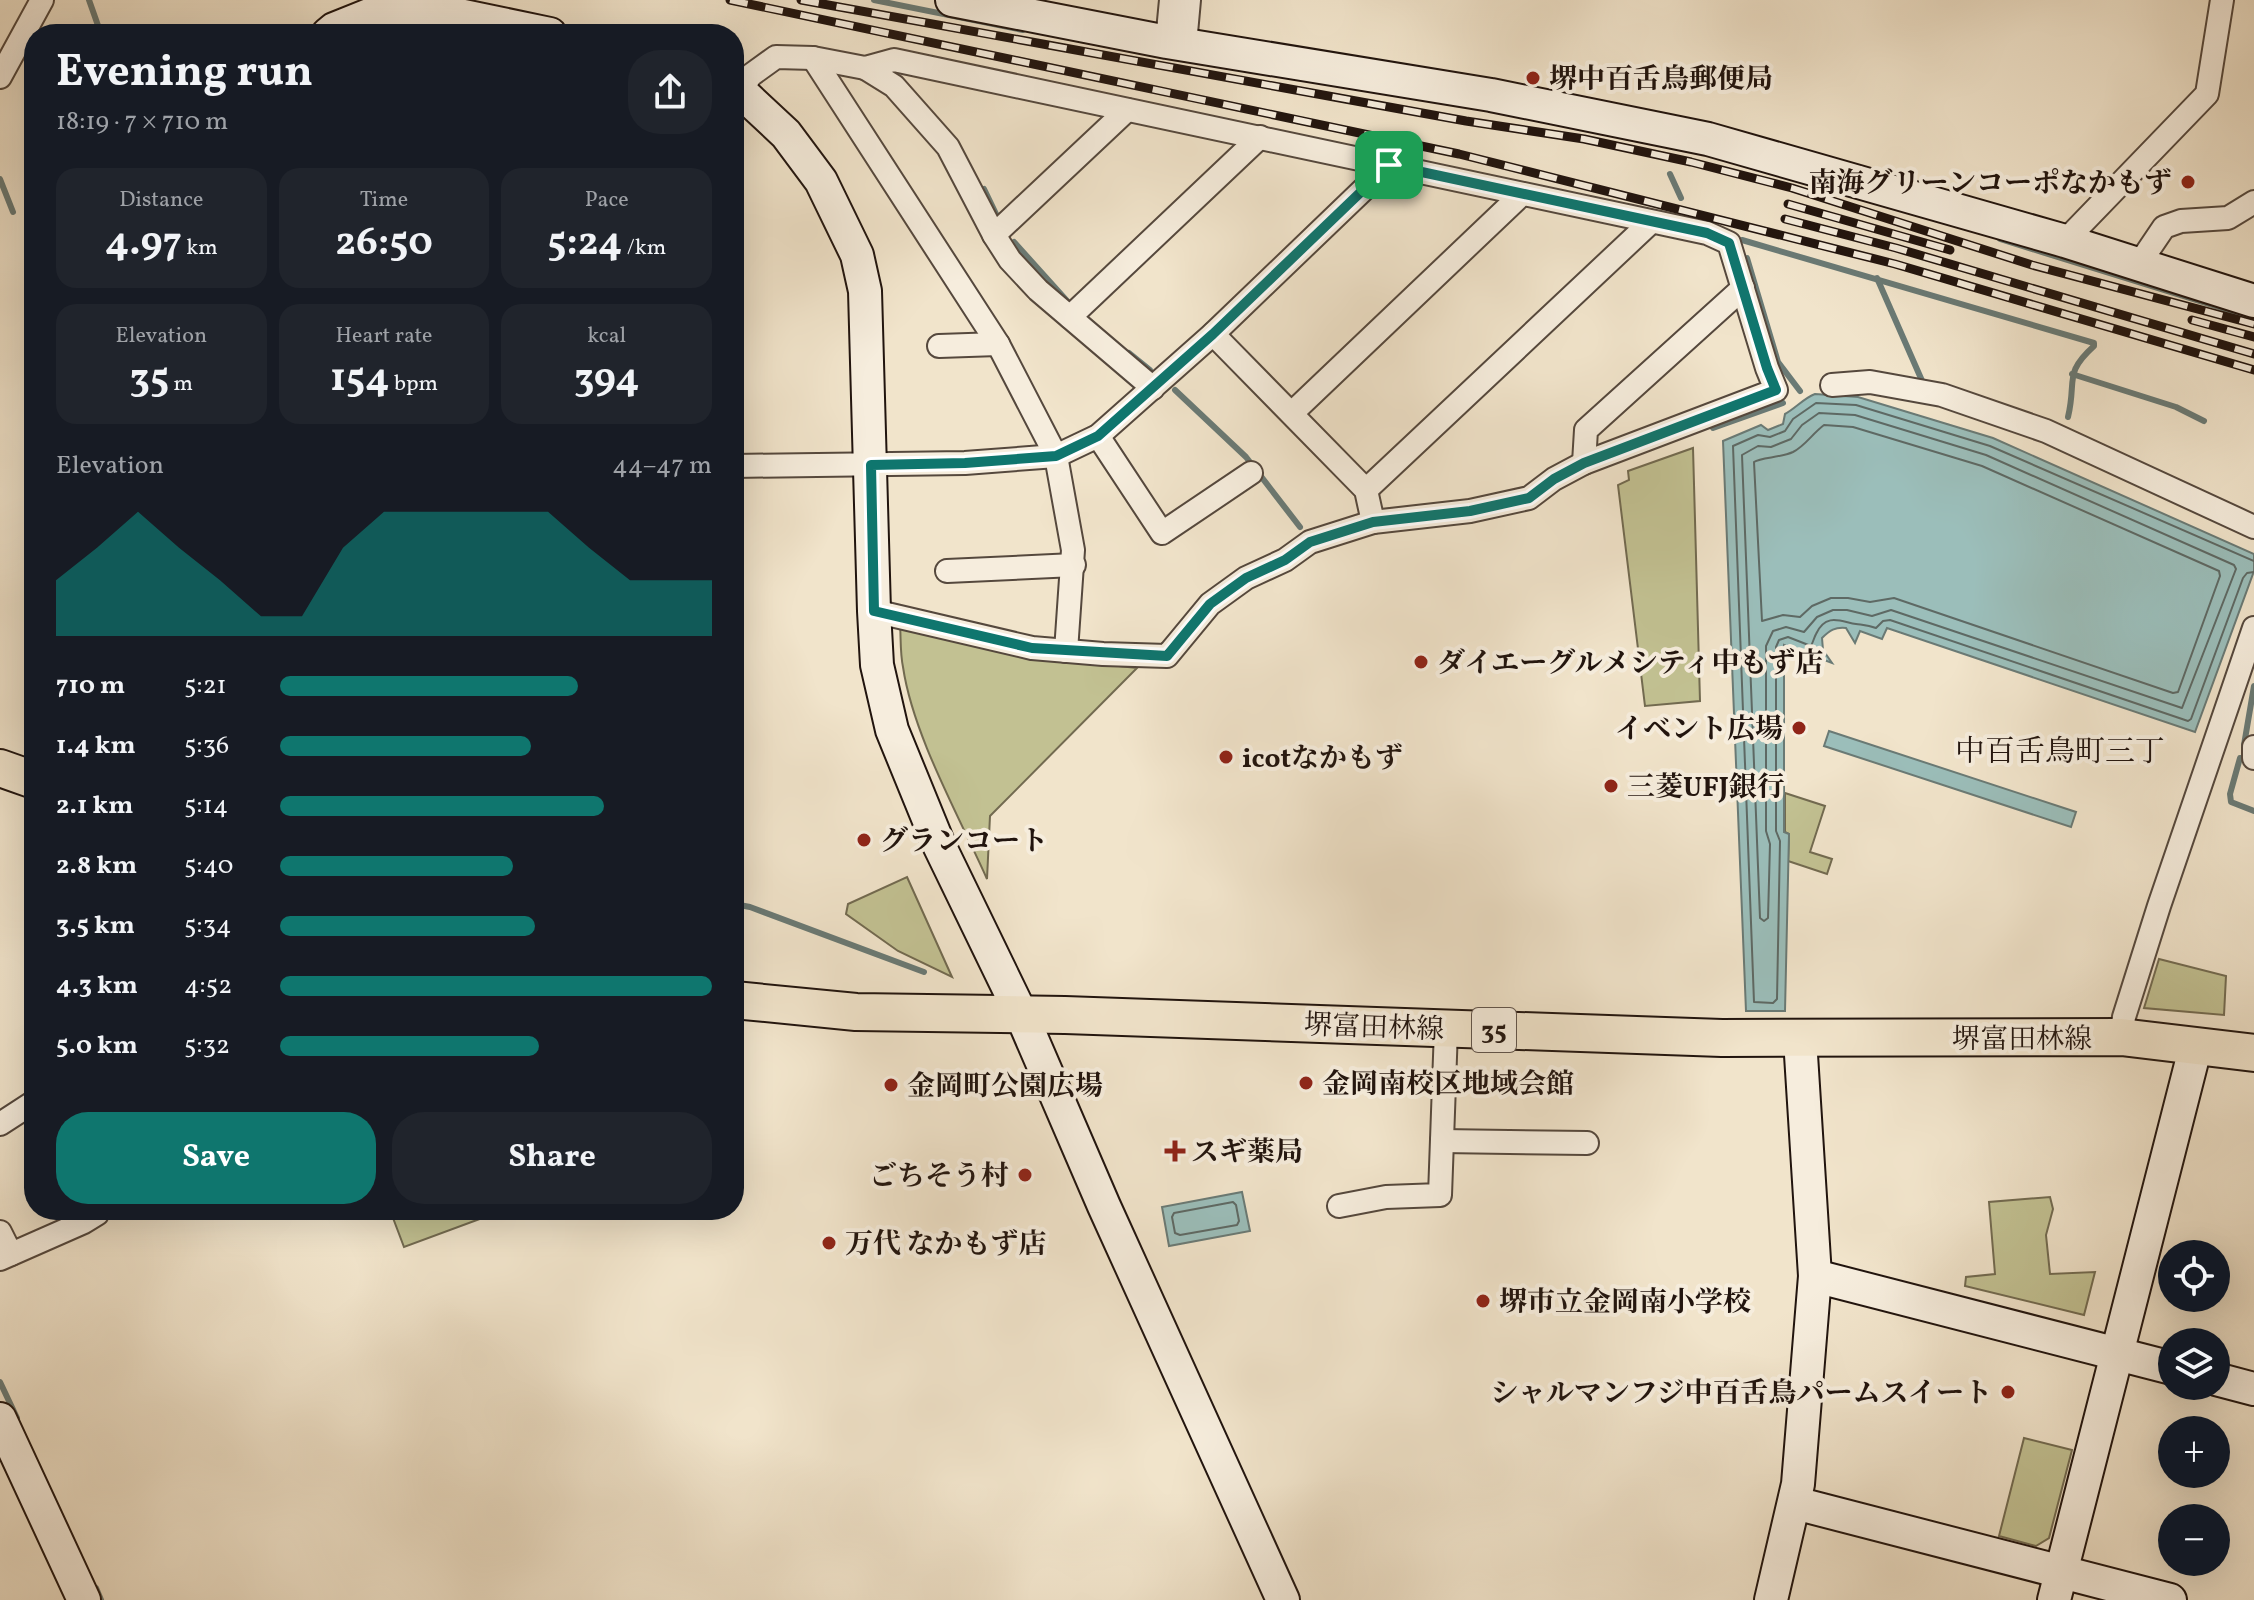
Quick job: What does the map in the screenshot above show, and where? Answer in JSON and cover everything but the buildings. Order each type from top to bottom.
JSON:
[{"type":"main road","points":[[0,768],[24,776]]},
{"type":"main road","name":"堺富田林線","points":[[744,1001],[856,1012],[1800,1039],[2121,1037],[2254,1053]]},
{"type":"street","points":[[29,24],[42,0]]},
{"type":"street","points":[[952,0],[1176,43],[1491,95],[1708,139],[2065,241],[2254,301]]},
{"type":"street","points":[[1171,0],[1176,43]]},
{"type":"street","points":[[1176,43],[1189,0]]},
{"type":"street","points":[[2065,241],[2207,94],[2222,0]]},
{"type":"street","points":[[346,24],[374,13],[404,8],[435,10],[502,24]]},
{"type":"street","points":[[0,77],[24,33]]},
{"type":"street","points":[[744,82],[776,57],[813,58],[865,68],[894,86],[948,147],[1010,260],[1038,290],[1153,388]]},
{"type":"street","points":[[813,58],[998,344],[1056,456],[1074,565],[1066,651]]},
{"type":"street","points":[[865,68],[894,60],[1707,233],[1729,243],[1776,390],[1584,463],[1554,479],[1529,498],[1470,511],[1373,522],[1310,542],[1285,560],[1246,578],[1210,604],[1167,656],[1032,648],[874,611]]},
{"type":"street","points":[[744,96],[786,134],[821,181],[857,255],[865,291],[877,665],[892,730],[939,845],[1022,1016],[1104,1206],[1283,1600]]},
{"type":"street","points":[[994,235],[1127,110]]},
{"type":"street","points":[[1070,317],[1260,137]]},
{"type":"street","points":[[744,466],[965,463],[1056,456],[1098,436],[1153,388],[1389,165]]},
{"type":"street","points":[[1292,413],[1521,195]]},
{"type":"street","points":[[2139,264],[2164,227],[2181,221],[2228,218],[2254,202]]},
{"type":"street","points":[[1366,490],[1651,222]]},
{"type":"street","points":[[1584,463],[1586,430],[1743,288]]},
{"type":"street","points":[[1213,334],[1366,490],[1373,522]]},
{"type":"street","points":[[939,346],[998,344]]},
{"type":"street","points":[[1832,385],[1870,382],[1942,395],[2046,431],[2254,527]]},
{"type":"street","points":[[1098,436],[1162,533],[1251,473]]},
{"type":"street","points":[[947,571],[1074,565]]},
{"type":"street","points":[[2121,1037],[2124,1017],[2159,906],[2254,628]]},
{"type":"street","points":[[2254,747],[2254,758]]},
{"type":"street","points":[[1339,1206],[1386,1197],[1440,1195],[1446,1029]]},
{"type":"street","points":[[1771,1600],[1795,1503],[1815,1276],[1800,1039]]},
{"type":"street","points":[[2057,1586],[2196,1045]]},
{"type":"street","points":[[2,1120],[24,1108]]},
{"type":"street","points":[[1442,1141],[1587,1143]]},
{"type":"street","points":[[0,1232],[5,1257],[80,1220]]},
{"type":"street","points":[[1815,1276],[2158,1364]]},
{"type":"street","points":[[2230,1383],[2254,1389]]},
{"type":"street","points":[[0,1419],[84,1600]]},
{"type":"street","points":[[1795,1503],[2057,1586],[2170,1600]]},
{"type":"shaded area","points":[[1693,448],[1700,701],[1645,706],[1618,485],[1629,480],[1628,471]]},
{"type":"shaded area","points":[[900,624],[1036,657],[1137,668],[990,816],[987,879],[916,720],[902,662]]},
{"type":"shaded area","points":[[1785,793],[1825,806],[1810,852],[1832,859],[1827,874],[1788,861]]},
{"type":"shaded area","points":[[907,877],[952,977],[898,951],[846,914],[848,904]]},
{"type":"shaded area","points":[[2159,959],[2226,976],[2224,1015],[2144,1008]]},
{"type":"shaded area","points":[[2050,1197],[2053,1209],[2046,1235],[2050,1274],[2095,1272],[2084,1315],[1965,1286],[1966,1277],[1995,1274],[1989,1202]]},
{"type":"shaded area","points":[[394,1220],[477,1220],[404,1247]]},
{"type":"shaded area","points":[[2024,1438],[2072,1450],[2049,1538],[2036,1546],[1999,1536]]},
{"type":"water","points":[[1815,394],[1858,397],[1993,438],[2254,554],[2254,571],[2195,732],[1887,628],[1882,639],[1860,631],[1855,643],[1846,628],[1830,631],[1822,638],[1823,650],[1832,663],[1784,645],[1784,832],[1789,834],[1785,1011],[1746,1011],[1723,441],[1761,425],[1768,430],[1783,424],[1785,414]]},
{"type":"water","points":[[1829,731],[2076,812],[2071,827],[1824,746]]},
{"type":"water","points":[[1242,1192],[1250,1231],[1169,1246],[1162,1207]]},
{"type":"waterway","points":[[89,0],[97,24]]},
{"type":"waterway","points":[[874,0],[1023,30]]},
{"type":"waterway","points":[[1670,174],[1681,198]]},
{"type":"waterway","points":[[0,179],[13,212]]},
{"type":"waterway","points":[[984,189],[997,216]]},
{"type":"waterway","points":[[2000,239],[2254,318]]},
{"type":"waterway","points":[[1742,240],[2094,343],[2075,371],[2068,417]]},
{"type":"waterway","points":[[1014,242],[1068,302]]},
{"type":"waterway","points":[[1747,258],[1778,362],[1800,391]]},
{"type":"waterway","points":[[1877,278],[1923,383]]},
{"type":"waterway","points":[[1129,353],[1150,370]]},
{"type":"waterway","points":[[2072,374],[2176,407],[2204,421]]},
{"type":"waterway","points":[[1175,390],[1246,457],[1300,527]]},
{"type":"waterway","points":[[1713,428],[1783,403]]},
{"type":"waterway","points":[[2244,745],[2254,686]]},
{"type":"waterway","points":[[2240,758],[2230,794],[2231,802],[2254,811]]},
{"type":"waterway","points":[[744,906],[924,972]]},
{"type":"waterway","points":[[0,1382],[17,1418]]},
{"type":"waterway","points":[[96,1588],[101,1600]]},
{"type":"railway","points":[[730,0],[1459,154],[1895,264],[2254,370]]},
{"type":"railway","points":[[801,0],[1466,121],[1584,139],[1691,162],[1792,188],[2032,265],[2254,324]]},
{"type":"railway","points":[[1788,204],[1950,250]]},
{"type":"railway","points":[[1785,219],[1896,248],[2254,354]]},
{"type":"railway","points":[[2192,320],[2254,337]]},
{"type":"place","name":"堺中百舌鳥郵便局","points":[[1533,78]]},
{"type":"place","name":"南海グリーンコーポなかもず","points":[[2188,182]]},
{"type":"place","name":"ダイエーグルメシティ中もず店","points":[[1421,662]]},
{"type":"place","name":"イベント広場","points":[[1799,728]]},
{"type":"place","name":"icotなかもず","points":[[1226,757]]},
{"type":"place","name":"三菱UFJ銀行","points":[[1611,786]]},
{"type":"place","name":"グランコート","points":[[864,840]]},
{"type":"place","name":"金岡南校区地域会館","points":[[1306,1083]]},
{"type":"place","name":"金岡町公園広場","points":[[891,1085]]},
{"type":"place","name":"スギ薬局","points":[[1175,1151]]},
{"type":"place","name":"ごちそう村","points":[[1025,1175]]},
{"type":"place","name":"万代 なかもず店","points":[[829,1243]]},
{"type":"place","name":"堺市立金岡南小学校","points":[[1483,1301]]},
{"type":"place","name":"シャルマンフジ中百舌鳥パームスイート","points":[[2008,1392]]},
{"type":"district","name":"中百舌鳥町三丁","points":[[2060,751]]},
{"type":"route","points":[[1389,165],[1707,233],[1729,243],[1776,390],[1584,463],[1554,479],[1529,498],[1470,511],[1373,522],[1310,542],[1285,560],[1246,578],[1210,604],[1167,656],[1032,648],[874,611],[871,465],[965,463],[1056,456],[1098,436],[1213,334],[1389,165]]}]
